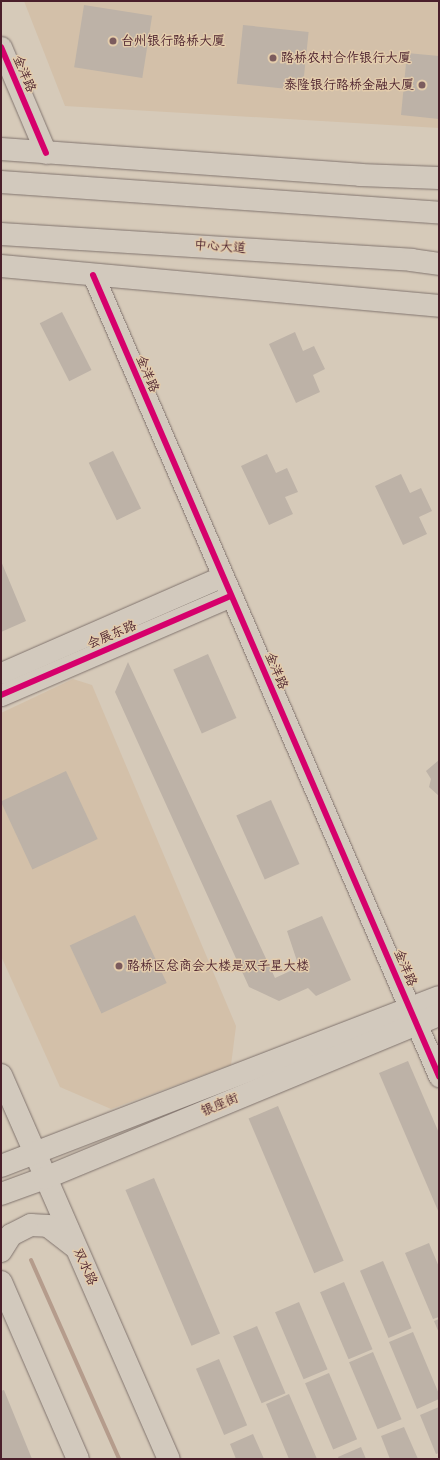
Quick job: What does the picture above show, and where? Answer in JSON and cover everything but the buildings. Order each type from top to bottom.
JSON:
[{"type":"main road","points":[[1,149],[439,178]]},
{"type":"main road","points":[[1,182],[439,213]]},
{"type":"main road","name":"中心大道","points":[[1,234],[412,260],[439,264]]},
{"type":"main road","points":[[1,266],[439,306]]},
{"type":"main road","name":"银座街","points":[[1,1194],[46,1178],[413,1016],[439,997]]},
{"type":"main road","name":"银座街","points":[[1,1166],[35,1151],[413,1016],[439,1015]]},
{"type":"main road","name":"双水路","points":[[1,1076],[169,1459]]},
{"type":"main road","points":[[1,1120],[11,1098]]},
{"type":"main road","points":[[1,1251],[11,1235],[31,1225],[48,1226],[76,1247]]},
{"type":"main road","points":[[1,1282],[78,1459]]},
{"type":"street","name":"金洋路","points":[[1,47],[46,153]]},
{"type":"street","name":"金洋路","points":[[93,275],[439,1076]]},
{"type":"street","name":"会展东路","points":[[1,673],[223,576]]},
{"type":"street","name":"会展东路","points":[[1,695],[232,596]]},
{"type":"shaded area","points":[[24,1],[439,1],[439,128],[65,106]]},
{"type":"shaded area","points":[[73,679],[92,685],[236,1026],[231,1065],[111,1109],[60,1087],[1,956],[1,713]]},
{"type":"waterway","points":[[31,1260],[119,1459]]},
{"type":"cycle path","points":[[1,47],[46,153]]},
{"type":"cycle path","points":[[93,275],[439,1076]]},
{"type":"cycle path","points":[[1,695],[231,596]]},
{"type":"place","name":"台州银行路桥大厦","points":[[113,41]]},
{"type":"place","name":"路桥农村合作银行大厦","points":[[273,58]]},
{"type":"place","name":"泰隆银行路桥金融大厦","points":[[422,85]]},
{"type":"place","name":"路桥区总商会大楼是双子星大楼","points":[[119,966]]}]
